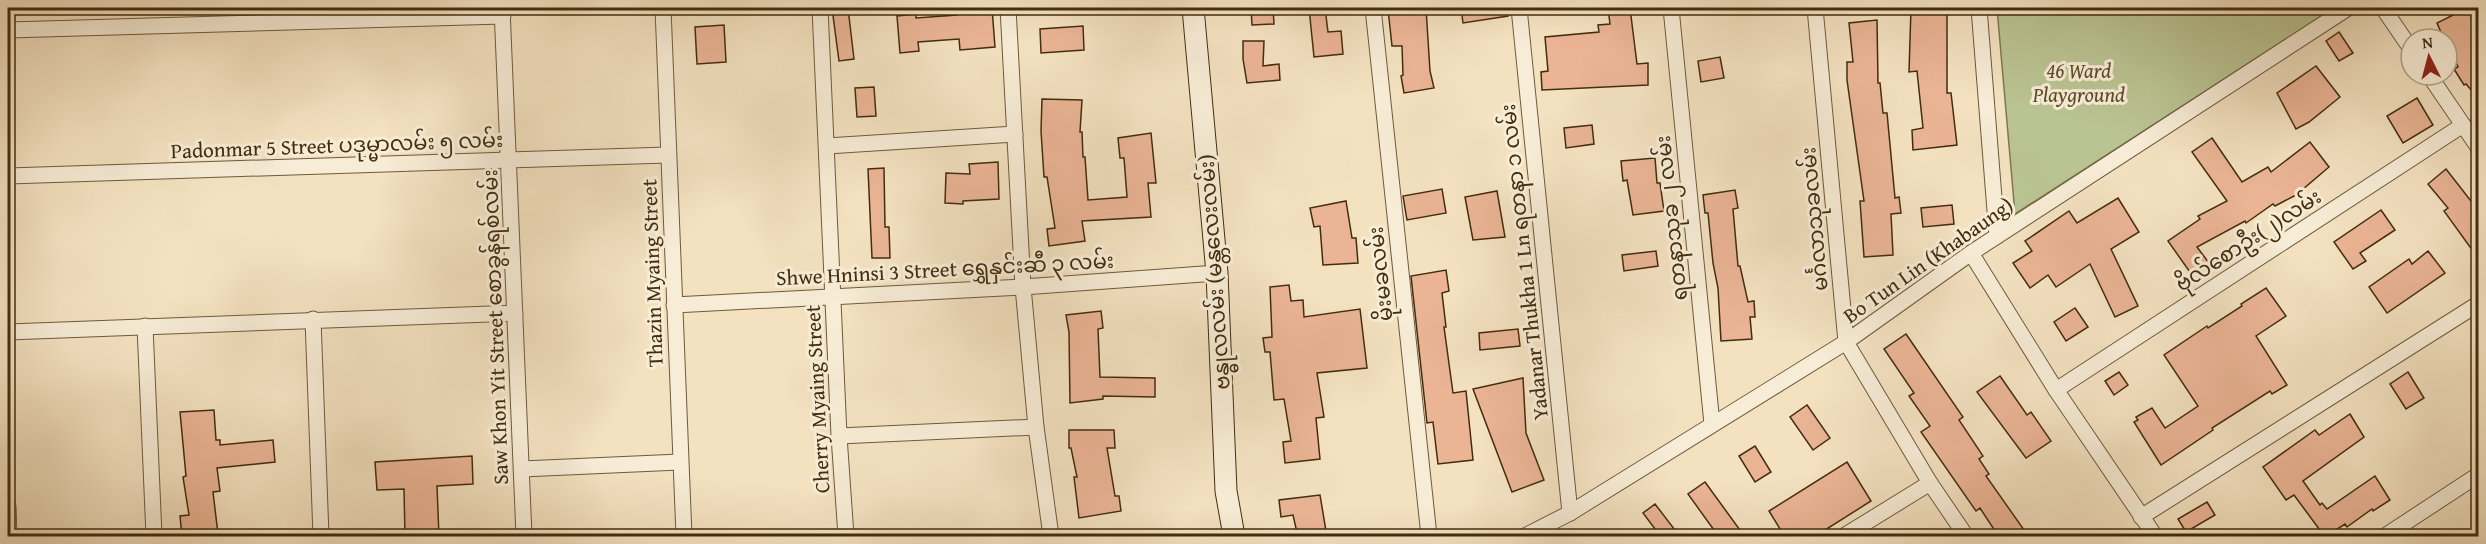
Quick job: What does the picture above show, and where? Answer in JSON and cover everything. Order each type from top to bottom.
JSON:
[{"type":"street","name":"Thazin Myaing Street","points":[[663,8],[684,537]]},
{"type":"street","name":"Cherry Myaing Street","points":[[820,8],[839,436],[846,537]]},
{"type":"street","points":[[1008,8],[1023,287],[1036,427],[1051,537]]},
{"type":"street","name":"ဗန္ဓုလလမ်း (မန္တလေးလမ်း)","points":[[1192,8],[1217,273],[1226,490],[1234,537]]},
{"type":"street","name":"မိုးမခလမ်း","points":[[1373,8],[1429,537]]},
{"type":"street","name":"Yadanar Thukha 1 Ln ရတနာ ၁ လမ်း","points":[[1519,8],[1570,513]]},
{"type":"street","name":"ရတနာသုခ ၂ လမ်း","points":[[1671,8],[1712,424]]},
{"type":"street","name":"မင်္ဂလာသုခလမ်း","points":[[1815,8],[1846,342],[1965,537]]},
{"type":"street","points":[[1979,8],[1997,236]]},
{"type":"street","name":"Bo Tun Lin (Khabaung)","points":[[1524,537],[1570,513],[1846,342],[1971,253],[2348,8]]},
{"type":"street","points":[[2383,8],[2399,31]]},
{"type":"street","points":[[8,30],[503,12]]},
{"type":"street","name":"Saw Khon Yit Street စောခွန်ရစ်လမ်း","points":[[503,12],[524,537]]},
{"type":"street","points":[[2437,87],[2478,147]]},
{"type":"street","name":"ဗိုလ်စောဦး(၂)လမ်း","points":[[2056,390],[2463,125]]},
{"type":"street","points":[[827,146],[1015,134]]},
{"type":"street","name":"Padonmar 5 Street ပဒုမ္မာလမ်း ၅ လမ်း","points":[[8,176],[669,155]]},
{"type":"street","points":[[1971,253],[2056,390],[2155,537]]},
{"type":"street","name":"Shwe Hninsi 3 Street ရွှေနှင်းဆီ ၃ လမ်း","points":[[674,305],[1023,287],[1217,273]]},
{"type":"street","points":[[2141,517],[2478,304]]},
{"type":"street","points":[[8,332],[515,313]]},
{"type":"street","points":[[313,319],[321,537]]},
{"type":"street","points":[[145,326],[154,537]]},
{"type":"street","points":[[839,436],[1036,427]]},
{"type":"street","points":[[522,469],[680,462]]},
{"type":"street","points":[[2385,537],[2478,475]]},
{"type":"street","points":[[1844,537],[1930,483]]},
{"type":"street","points":[[8,506],[9,537]]},
{"type":"green space","name":"46 Ward Playground","points":[[1997,8],[2334,8],[2015,214]]},
{"type":"building","points":[[832,8],[848,8],[854,59],[839,61]]},
{"type":"building","points":[[957,8],[992,8],[995,47],[960,50],[959,39],[918,42],[919,51],[900,53],[897,16],[916,14],[916,18],[957,15]]},
{"type":"building","points":[[1251,8],[1273,8],[1274,24],[1252,25]]},
{"type":"building","points":[[1309,8],[1325,8],[1328,32],[1341,31],[1343,54],[1314,57]]},
{"type":"building","points":[[1426,8],[1430,71],[1434,88],[1404,93],[1401,76],[1403,75],[1402,46],[1392,46],[1388,9]]},
{"type":"building","points":[[1461,8],[1507,8],[1508,16],[1463,23]]},
{"type":"building","points":[[1608,8],[1630,8],[1637,64],[1648,63],[1648,85],[1542,90],[1541,72],[1548,71],[1545,37],[1599,32],[1598,25],[1610,24]]},
{"type":"building","points":[[1911,8],[1947,8],[1947,93],[1951,93],[1957,145],[1913,150],[1912,130],[1923,128],[1917,71],[1909,72]]},
{"type":"building","points":[[2467,8],[2478,32],[2478,98],[2459,77],[2459,27],[2439,27],[2437,23]]},
{"type":"building","points":[[1877,20],[1878,83],[1880,83],[1883,113],[1887,113],[1895,198],[1899,197],[1901,213],[1891,214],[1893,255],[1864,257],[1860,201],[1864,201],[1847,80],[1847,62],[1853,62],[1849,23]]},
{"type":"building","points":[[724,25],[726,62],[697,64],[695,27]]},
{"type":"building","points":[[1083,26],[1084,50],[1041,53],[1040,29]]},
{"type":"building","points":[[2339,32],[2353,53],[2339,61],[2326,41]]},
{"type":"building","points":[[1243,41],[1264,41],[1263,66],[1279,64],[1280,80],[1247,83]]},
{"type":"building","points":[[1720,57],[1724,78],[1701,82],[1698,61]]},
{"type":"building","points":[[2316,66],[2340,97],[2309,122],[2296,129],[2277,93]]},
{"type":"building","points":[[874,87],[876,116],[857,117],[855,88]]},
{"type":"building","points":[[2417,98],[2433,125],[2403,143],[2387,116]]},
{"type":"building","points":[[1042,99],[1082,100],[1080,132],[1082,132],[1083,157],[1085,157],[1088,200],[1127,197],[1124,158],[1120,158],[1118,138],[1151,133],[1156,183],[1148,183],[1151,217],[1082,221],[1085,241],[1049,246],[1047,229],[1055,228],[1047,177],[1044,177],[1041,131]]},
{"type":"building","points":[[1592,125],[1594,144],[1566,148],[1564,128]]},
{"type":"building","points":[[2212,138],[2242,182],[2268,167],[2271,172],[2310,142],[2329,167],[2296,195],[2275,206],[2273,204],[2246,223],[2245,221],[2197,247],[2209,263],[2192,275],[2168,241],[2200,219],[2198,216],[2227,201],[2192,152]]},
{"type":"building","points":[[1655,158],[1657,183],[1660,183],[1664,211],[1633,215],[1627,180],[1623,181],[1621,161]]},
{"type":"building","points":[[998,162],[999,199],[963,201],[963,204],[945,203],[946,173],[970,174],[969,164]]},
{"type":"building","points":[[884,168],[885,227],[889,227],[890,258],[872,258],[868,169]]},
{"type":"building","points":[[2446,169],[2478,210],[2478,258],[2444,211],[2448,208],[2428,184]]},
{"type":"building","points":[[1442,189],[1446,213],[1407,220],[1403,196]]},
{"type":"building","points":[[1735,190],[1738,208],[1733,209],[1738,266],[1740,266],[1748,302],[1754,301],[1755,317],[1750,317],[1752,339],[1721,341],[1718,288],[1708,213],[1705,213],[1703,195]]},
{"type":"building","points":[[1497,191],[1505,237],[1473,240],[1465,197]]},
{"type":"building","points":[[2118,198],[2139,232],[2111,249],[2138,306],[2115,317],[2090,264],[2056,287],[2048,275],[2030,288],[2013,263],[2032,251],[2025,241],[2069,211],[2077,223]]},
{"type":"building","points":[[1346,201],[1352,238],[1356,238],[1358,263],[1323,265],[1320,226],[1314,227],[1310,208]]},
{"type":"building","points":[[1952,205],[1954,224],[1923,227],[1921,208]]},
{"type":"building","points":[[2381,210],[2395,230],[2360,253],[2366,261],[2353,269],[2334,242]]},
{"type":"building","points":[[1656,251],[1658,266],[1624,271],[1622,255]]},
{"type":"building","points":[[2428,251],[2445,273],[2387,313],[2369,287],[2409,259],[2412,264]]},
{"type":"building","points":[[1446,270],[1449,291],[1442,293],[1453,393],[1466,391],[1473,460],[1438,464],[1433,422],[1427,423],[1411,276]]},
{"type":"building","points":[[1289,285],[1291,301],[1303,300],[1304,317],[1360,309],[1367,368],[1317,373],[1324,417],[1316,418],[1320,459],[1285,463],[1283,442],[1291,441],[1284,399],[1274,400],[1270,352],[1265,352],[1263,338],[1272,337],[1270,287]]},
{"type":"building","points":[[2266,288],[2286,316],[2256,336],[2287,385],[2272,394],[2270,391],[2212,428],[2213,430],[2161,465],[2134,422],[2138,420],[2136,417],[2152,408],[2165,428],[2198,406],[2164,355],[2242,306],[2241,304]]},
{"type":"building","points":[[2075,308],[2088,327],[2066,341],[2054,322]]},
{"type":"building","points":[[1101,311],[1103,328],[1098,329],[1100,377],[1155,378],[1155,397],[1103,396],[1103,399],[1070,403],[1069,332],[1066,315]]},
{"type":"building","points":[[1518,329],[1520,346],[1480,350],[1479,333]]},
{"type":"building","points":[[1906,334],[1963,417],[1959,420],[1983,456],[1979,459],[1989,474],[1986,476],[2029,537],[1999,537],[1980,508],[1976,511],[1921,432],[1930,426],[1909,396],[1914,393],[1884,349]]},
{"type":"building","points":[[2119,372],[2128,385],[2114,395],[2105,381]]},
{"type":"building","points":[[2408,372],[2424,398],[2406,409],[2390,384]]},
{"type":"building","points":[[2000,376],[2027,415],[2031,412],[2051,441],[2026,458],[1977,392]]},
{"type":"building","points":[[1523,378],[1526,433],[1544,480],[1512,492],[1473,389]]},
{"type":"building","points":[[1807,405],[1830,438],[1813,450],[1790,417]]},
{"type":"building","points":[[214,410],[216,440],[220,440],[220,445],[273,440],[275,462],[217,468],[220,491],[213,492],[218,534],[182,537],[180,516],[189,515],[183,477],[186,476],[180,412]]},
{"type":"building","points":[[2350,414],[2364,437],[2303,481],[2320,505],[2322,503],[2327,509],[2375,476],[2390,500],[2373,511],[2372,509],[2347,527],[2345,524],[2325,537],[2294,495],[2286,500],[2263,467],[2315,430],[2319,435]]},
{"type":"building","points":[[1069,430],[1114,430],[1115,448],[1107,448],[1115,496],[1119,496],[1121,511],[1079,518],[1074,477],[1077,477],[1071,448],[1069,448]]},
{"type":"building","points":[[1755,446],[1771,472],[1755,482],[1739,456]]},
{"type":"building","points":[[472,456],[473,484],[437,486],[439,537],[405,537],[404,489],[377,490],[375,462]]},
{"type":"building","points":[[1847,462],[1871,501],[1814,537],[1785,537],[1769,511]]},
{"type":"building","points":[[1705,482],[1745,537],[1719,537],[1688,494]]},
{"type":"building","points":[[1320,495],[1327,537],[1298,537],[1293,515],[1281,517],[1279,500]]},
{"type":"building","points":[[2207,502],[2215,515],[2186,532],[2178,519]]},
{"type":"building","points":[[1655,504],[1675,530],[1666,537],[1661,537],[1643,513]]}]
